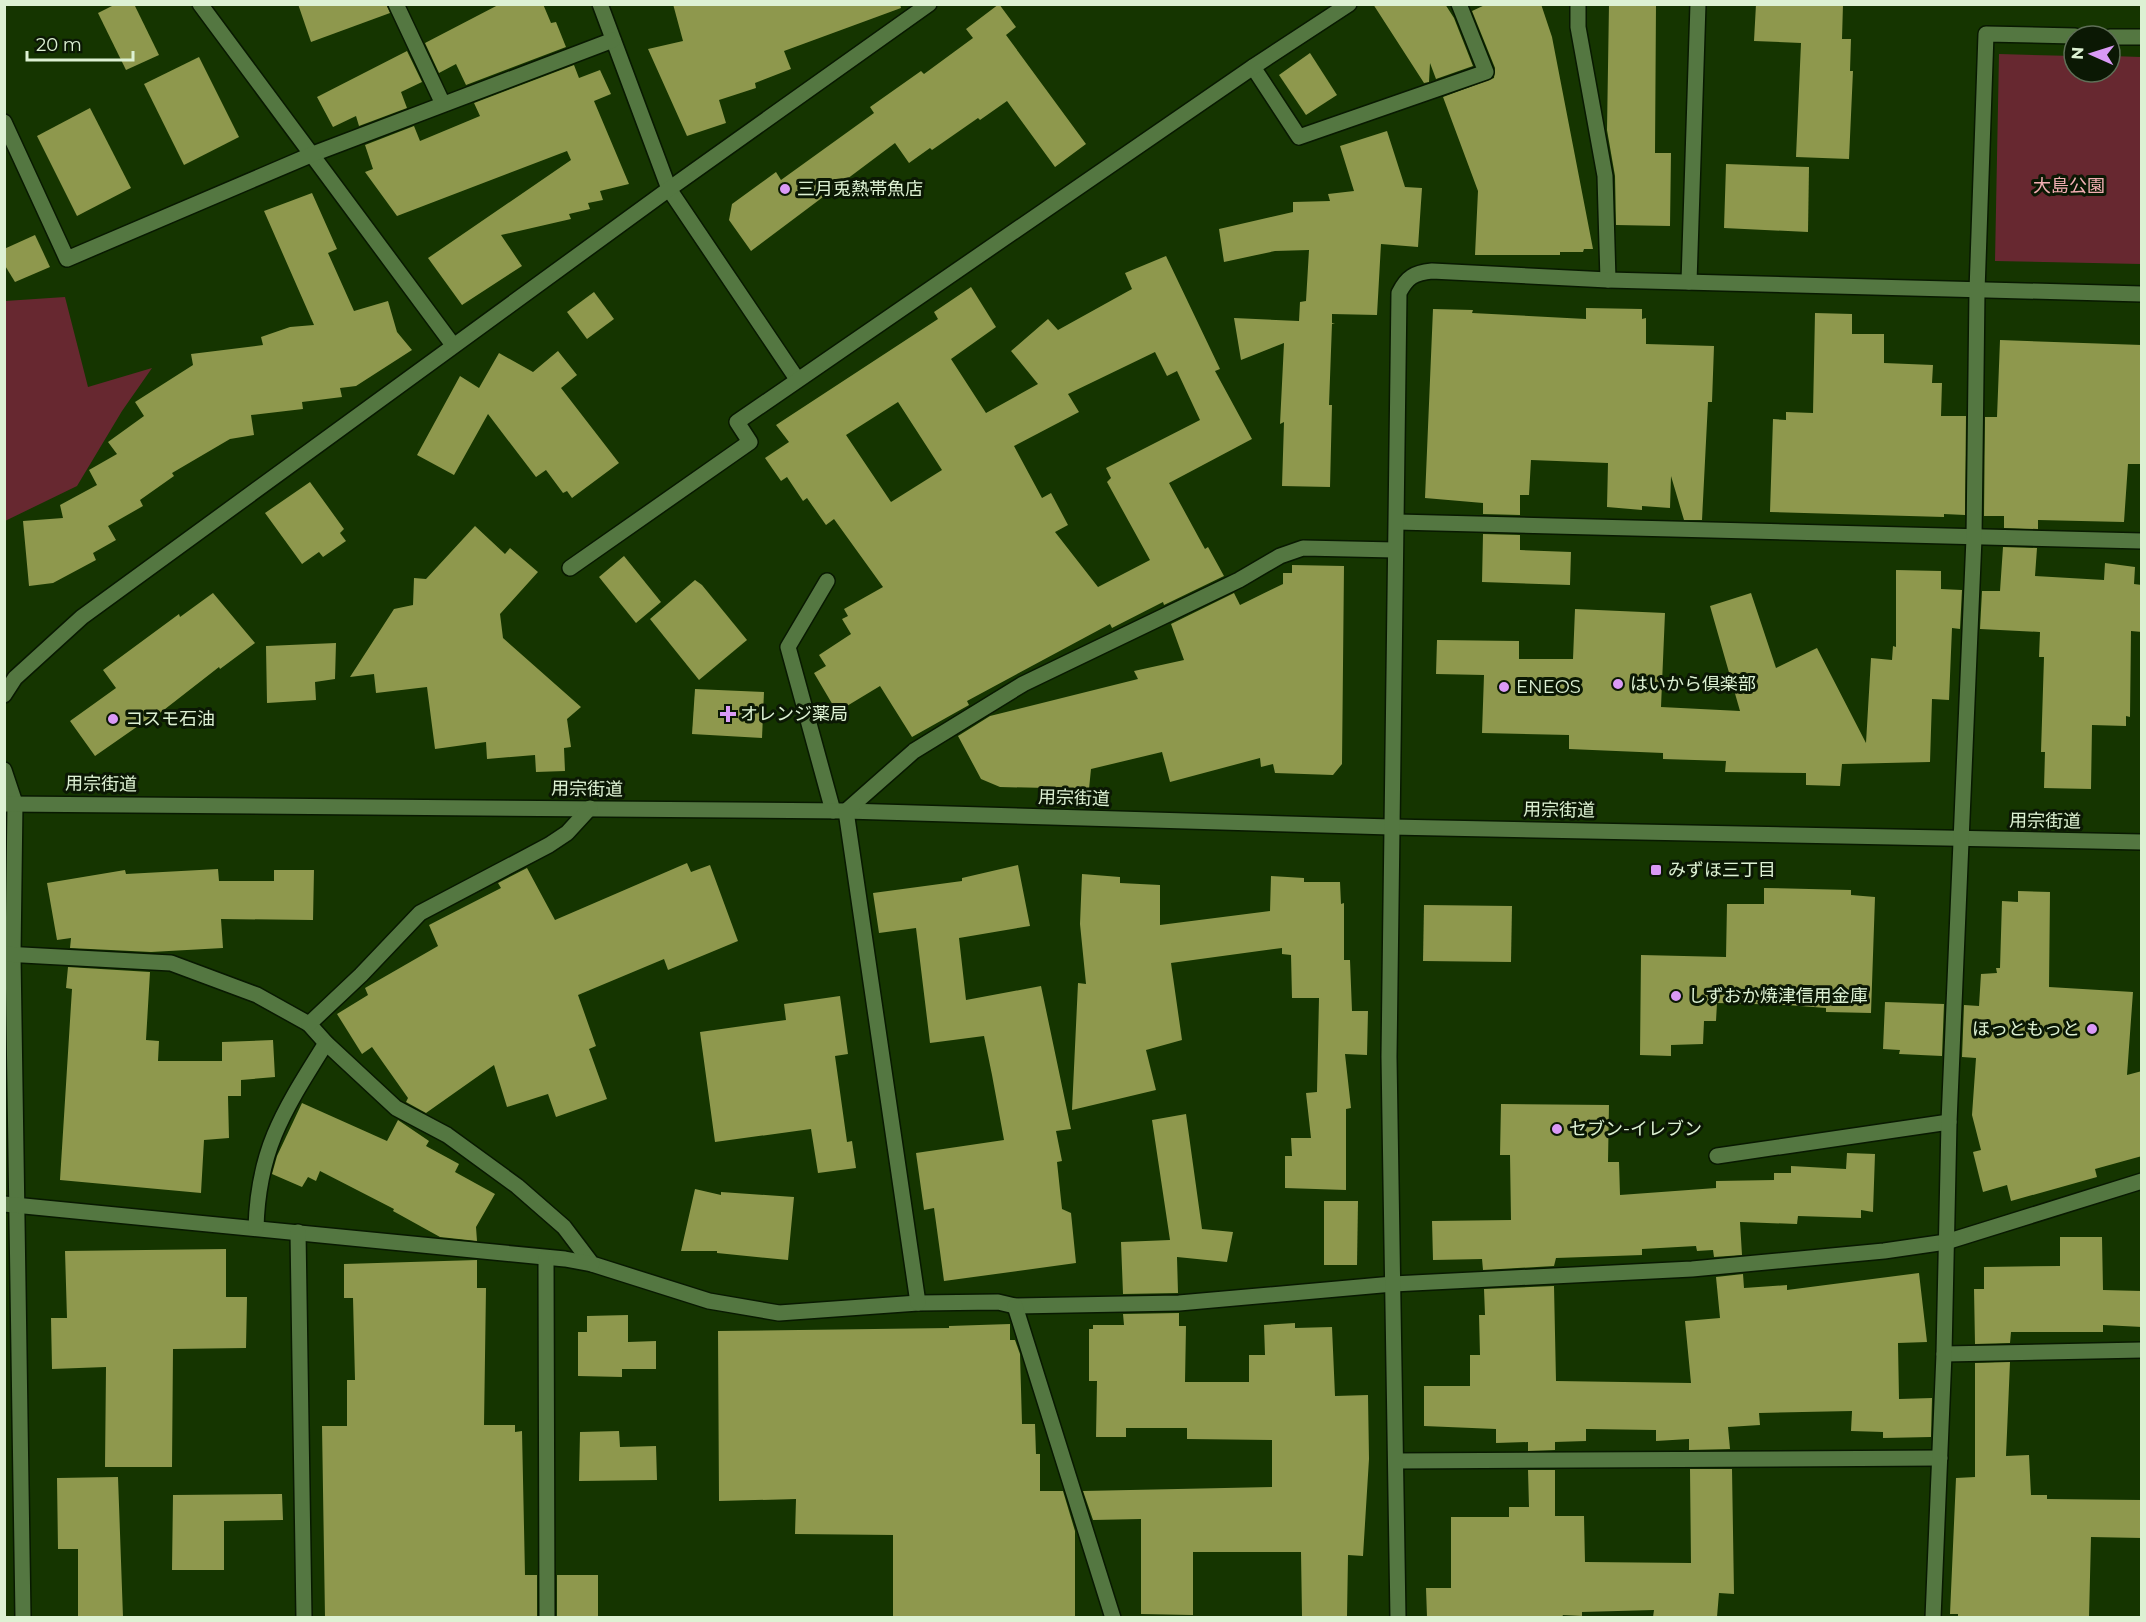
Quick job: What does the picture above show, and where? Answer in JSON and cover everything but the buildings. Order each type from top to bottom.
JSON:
[{"type":"street","points":[[200,4],[453,345]]},
{"type":"street","points":[[396,4],[443,104]]},
{"type":"street","points":[[600,4],[669,189],[797,379]]},
{"type":"street","points":[[4,695],[15,678],[82,616],[453,345],[929,4]]},
{"type":"street","points":[[570,568],[750,442],[737,422],[1253,67],[1349,4]]},
{"type":"street","points":[[1253,67],[1299,137],[1486,72],[1459,4]]},
{"type":"street","points":[[1578,4],[1578,27],[1605,176],[1608,280]]},
{"type":"street","points":[[1689,282],[1698,4]]},
{"type":"street","points":[[1933,1617],[1944,1354],[1950,1122],[1974,538],[1977,291],[1986,34],[2062,36]]},
{"type":"street","points":[[2122,37],[2142,38]]},
{"type":"street","points":[[4,122],[67,259],[313,154],[614,40]]},
{"type":"street","points":[[1398,1617],[1389,1058],[1399,293],[1405,282],[1414,273],[1432,271],[1608,280],[2142,294]]},
{"type":"street","points":[[1397,522],[2142,541]]},
{"type":"street","points":[[840,811],[914,751],[1023,684],[1239,580],[1280,556],[1303,548],[1395,550]]},
{"type":"street","points":[[827,581],[788,647],[840,811],[918,1303]]},
{"type":"street","points":[[4,770],[10,803],[10,1205],[23,1617]]},
{"type":"street","name":"用宗街道","points":[[10,803],[840,811],[1391,827],[2142,842]]},
{"type":"street","points":[[309,1024],[361,975],[420,913],[549,845],[590,808]]},
{"type":"street","points":[[9,954],[171,963],[257,995],[309,1024],[326,1043],[396,1108],[447,1135],[517,1186],[564,1227],[592,1264]]},
{"type":"street","points":[[256,1228],[257,1193],[265,1155],[280,1116],[326,1043]]},
{"type":"street","points":[[1717,1156],[1950,1122]]},
{"type":"street","points":[[10,1205],[298,1232],[592,1264],[709,1301],[779,1312],[918,1303],[998,1302],[1015,1306],[1179,1303],[1393,1284],[1692,1269],[1884,1251],[1946,1242],[2142,1182]]},
{"type":"street","points":[[298,1232],[304,1617]]},
{"type":"street","points":[[546,1258],[547,1617]]},
{"type":"street","points":[[1015,1306],[1113,1617]]},
{"type":"street","points":[[1944,1354],[2142,1350]]},
{"type":"street","points":[[1396,1461],[1940,1458]]},
{"type":"green space","name":"大島公園","points":[[1999,54],[2062,56],[2062,84],[2122,84],[2122,56],[2141,57],[2141,264],[1995,261]]},
{"type":"green space","points":[[65,297],[88,387],[152,368],[122,411],[77,486],[5,521],[5,301]]},
{"type":"place","name":"三月兎熱帯魚店","points":[[785,189]]},
{"type":"place","name":"はいから倶楽部","points":[[1618,684]]},
{"type":"place","name":"ENEOS","points":[[1504,687]]},
{"type":"place","name":"オレンジ薬局","points":[[728,714]]},
{"type":"place","name":"コスモ石油","points":[[113,719]]},
{"type":"place","name":"みずほ三丁目","points":[[1656,870]]},
{"type":"place","name":"しずおか焼津信用金庫","points":[[1676,996]]},
{"type":"place","name":"ほっともっと","points":[[2092,1029]]},
{"type":"place","name":"セブン-イレブン","points":[[1557,1129]]}]
